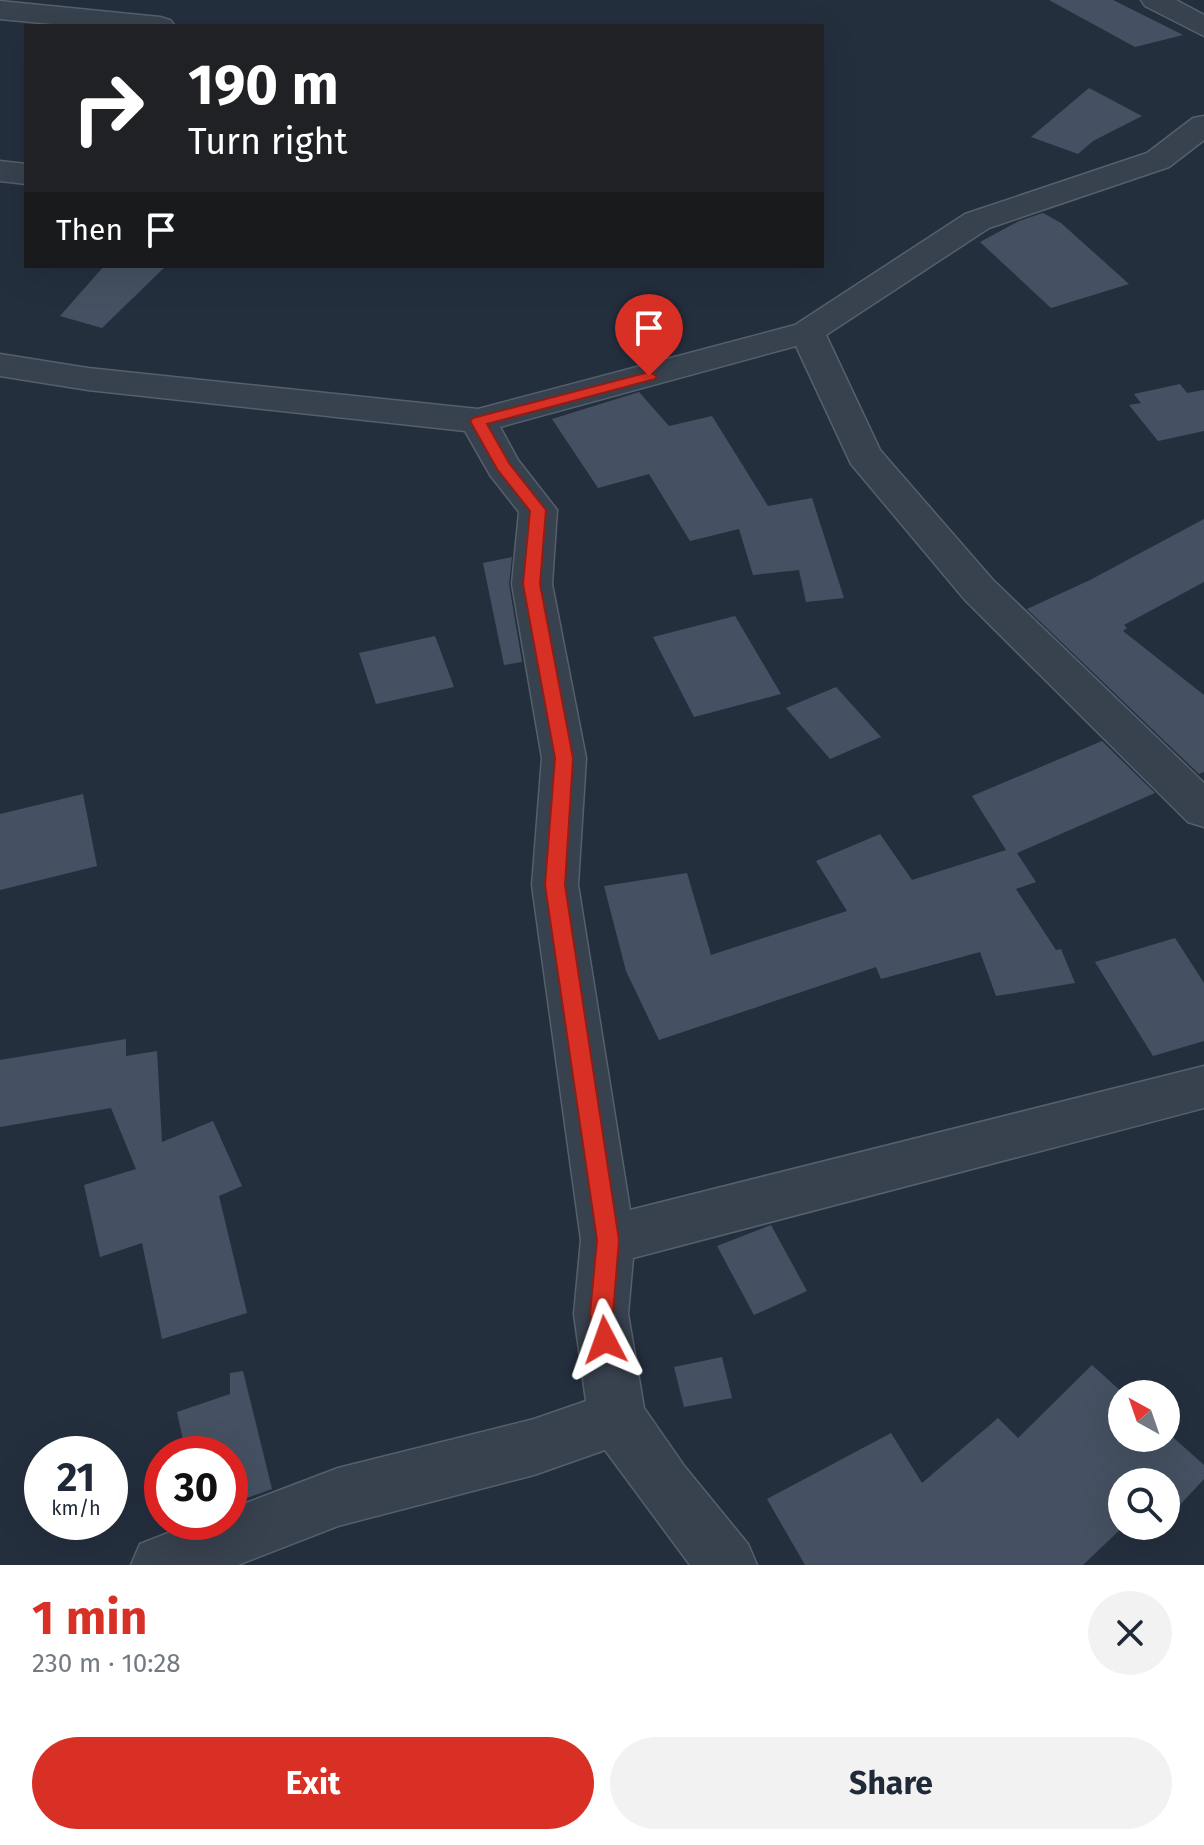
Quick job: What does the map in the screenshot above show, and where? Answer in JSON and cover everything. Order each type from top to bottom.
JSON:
[{"type":"street","points":[[1160,3],[1197,0]]},
{"type":"street","points":[[1160,3],[1204,27]]},
{"type":"street","points":[[0,10],[140,24]]},
{"type":"street","points":[[0,365],[88,379],[478,421],[807,332],[977,221],[1158,160],[1204,125]]},
{"type":"street","points":[[0,171],[24,174]]},
{"type":"street","points":[[807,332],[864,455],[979,590],[1204,810]]},
{"type":"street","points":[[478,421],[503,466],[538,510],[532,584],[564,758],[555,885],[608,1240],[601,1314],[617,1418],[665,1487],[727,1565]]},
{"type":"street","points":[[608,1240],[1204,1087]]},
{"type":"street","points":[[161,1565],[338,1497],[534,1447],[617,1418]]},
{"type":"building","points":[[1049,0],[1113,0],[1183,35],[1135,47]]},
{"type":"building","points":[[1089,88],[1142,116],[1093,141],[1078,154],[1031,137]]},
{"type":"building","points":[[1043,213],[1061,223],[1129,284],[1051,308],[980,242],[1019,221]]},
{"type":"building","points":[[102,268],[164,268],[102,328],[60,316]]},
{"type":"building","points":[[1180,384],[1187,393],[1204,390],[1204,431],[1158,441],[1129,405],[1141,403],[1134,394]]},
{"type":"building","points":[[639,392],[669,426],[712,416],[768,506],[812,498],[844,598],[806,602],[799,570],[753,575],[739,529],[690,541],[649,474],[598,488],[552,419]]},
{"type":"building","points":[[1204,519],[1204,582],[1124,625],[1127,628],[1123,631],[1204,695],[1204,772],[1199,774],[1027,609],[1090,580]]},
{"type":"building","points":[[512,557],[509,584],[522,662],[504,665],[483,563]]},
{"type":"building","points":[[735,616],[781,694],[694,717],[653,637]]},
{"type":"building","points":[[435,636],[454,687],[376,704],[359,653]]},
{"type":"building","points":[[836,687],[881,737],[830,759],[786,708]]},
{"type":"building","points":[[1102,741],[1155,793],[1017,853],[1036,882],[1016,889],[1056,950],[1061,949],[1075,983],[996,996],[980,952],[881,979],[876,967],[659,1040],[626,971],[604,886],[687,873],[711,955],[847,911],[816,861],[880,834],[912,880],[1006,850],[972,796]]},
{"type":"building","points":[[83,794],[97,866],[0,890],[0,814]]},
{"type":"building","points":[[1175,938],[1204,983],[1204,1041],[1153,1056],[1095,962]]},
{"type":"building","points":[[126,1039],[126,1056],[157,1051],[162,1142],[213,1121],[242,1186],[219,1196],[247,1313],[162,1339],[142,1243],[100,1257],[84,1185],[136,1169],[111,1108],[0,1127],[0,1060]]},
{"type":"building","points":[[771,1225],[807,1291],[754,1315],[717,1246]]},
{"type":"building","points":[[722,1357],[732,1398],[684,1407],[674,1367]]},
{"type":"building","points":[[1092,1365],[1109,1380],[1108,1452],[1180,1452],[1180,1444],[1204,1465],[1204,1479],[1180,1505],[1180,1468],[1108,1468],[1109,1540],[1083,1565],[805,1565],[767,1499],[891,1433],[922,1483],[998,1418],[1018,1438]]},
{"type":"building","points":[[243,1371],[272,1489],[248,1498],[248,1436],[182,1436],[177,1412],[230,1394],[230,1373]]},
{"type":"route","points":[[605,1340],[601,1314],[608,1240],[555,885],[564,758],[532,584],[538,510],[503,466],[478,421],[649,376]]}]
